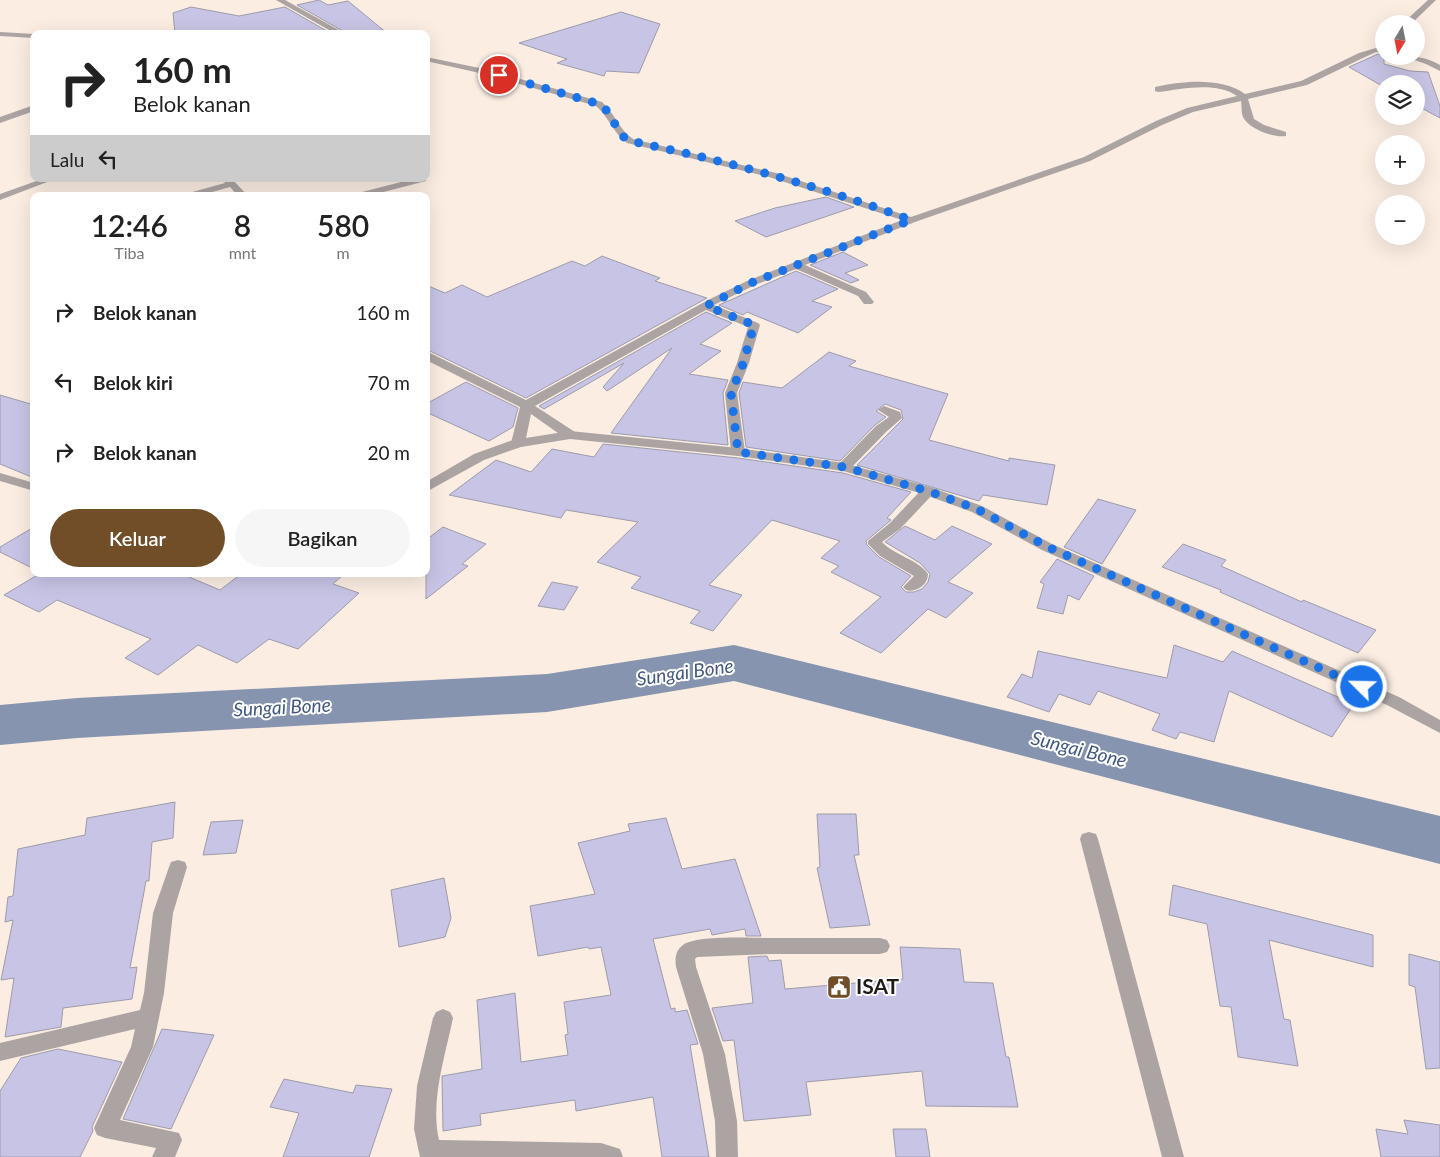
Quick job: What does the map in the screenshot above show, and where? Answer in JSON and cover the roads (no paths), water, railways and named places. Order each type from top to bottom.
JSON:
[{"type":"street","points":[[280,0],[335,30]]},
{"type":"street","points":[[1416,15],[1432,0]]},
{"type":"street","points":[[0,34],[30,36]]},
{"type":"street","points":[[518,443],[527,405],[751,283],[911,220],[1087,159],[1159,123],[1190,110],[1304,83],[1347,61],[1375,51]]},
{"type":"street","points":[[430,60],[486,72],[599,104],[609,111],[621,136],[630,141],[738,166],[830,191],[911,220]]},
{"type":"street","points":[[1425,61],[1440,69]]},
{"type":"street","points":[[1158,89],[1211,86],[1227,88],[1243,96],[1246,103],[1246,113],[1254,124],[1283,134]]},
{"type":"street","points":[[0,120],[30,109]]},
{"type":"street","points":[[0,197],[42,182]]},
{"type":"street","points":[[199,192],[226,182]]},
{"type":"street","points":[[230,182],[239,192]]},
{"type":"street","points":[[366,192],[375,188],[407,182]]},
{"type":"street","points":[[798,266],[862,294],[868,302]]},
{"type":"street","points":[[706,306],[754,325],[743,364],[731,393],[738,452]]},
{"type":"street","points":[[430,357],[527,405],[549,418],[570,435]]},
{"type":"street","points":[[844,467],[881,429],[896,418],[896,415],[884,410]]},
{"type":"street","points":[[430,486],[479,458],[518,443],[570,435],[738,452],[844,467],[928,491],[977,509],[1048,547],[1393,701],[1440,727]]},
{"type":"street","points":[[0,477],[30,486]]},
{"type":"street","points":[[911,587],[921,578],[920,574],[910,566],[879,549],[875,541],[895,526],[928,491]]},
{"type":"street","points":[[1088,838],[1173,1157]]},
{"type":"street","points":[[163,1157],[171,1140],[106,1128],[142,1047],[154,993],[162,913],[178,867]]},
{"type":"street","points":[[727,1157],[726,1121],[714,1054],[686,967],[686,957],[690,951],[698,948],[770,946],[880,946]]},
{"type":"street","points":[[0,1052],[148,1017]]},
{"type":"street","points":[[443,1018],[428,1086],[425,1129],[431,1154],[601,1154],[612,1157]]},
{"type":"waterway","name":"Sungai Bone","points":[[0,725],[77,718],[547,693],[734,663],[1440,840]]},
{"type":"place","name":"ISAT","points":[[839,987]]}]
